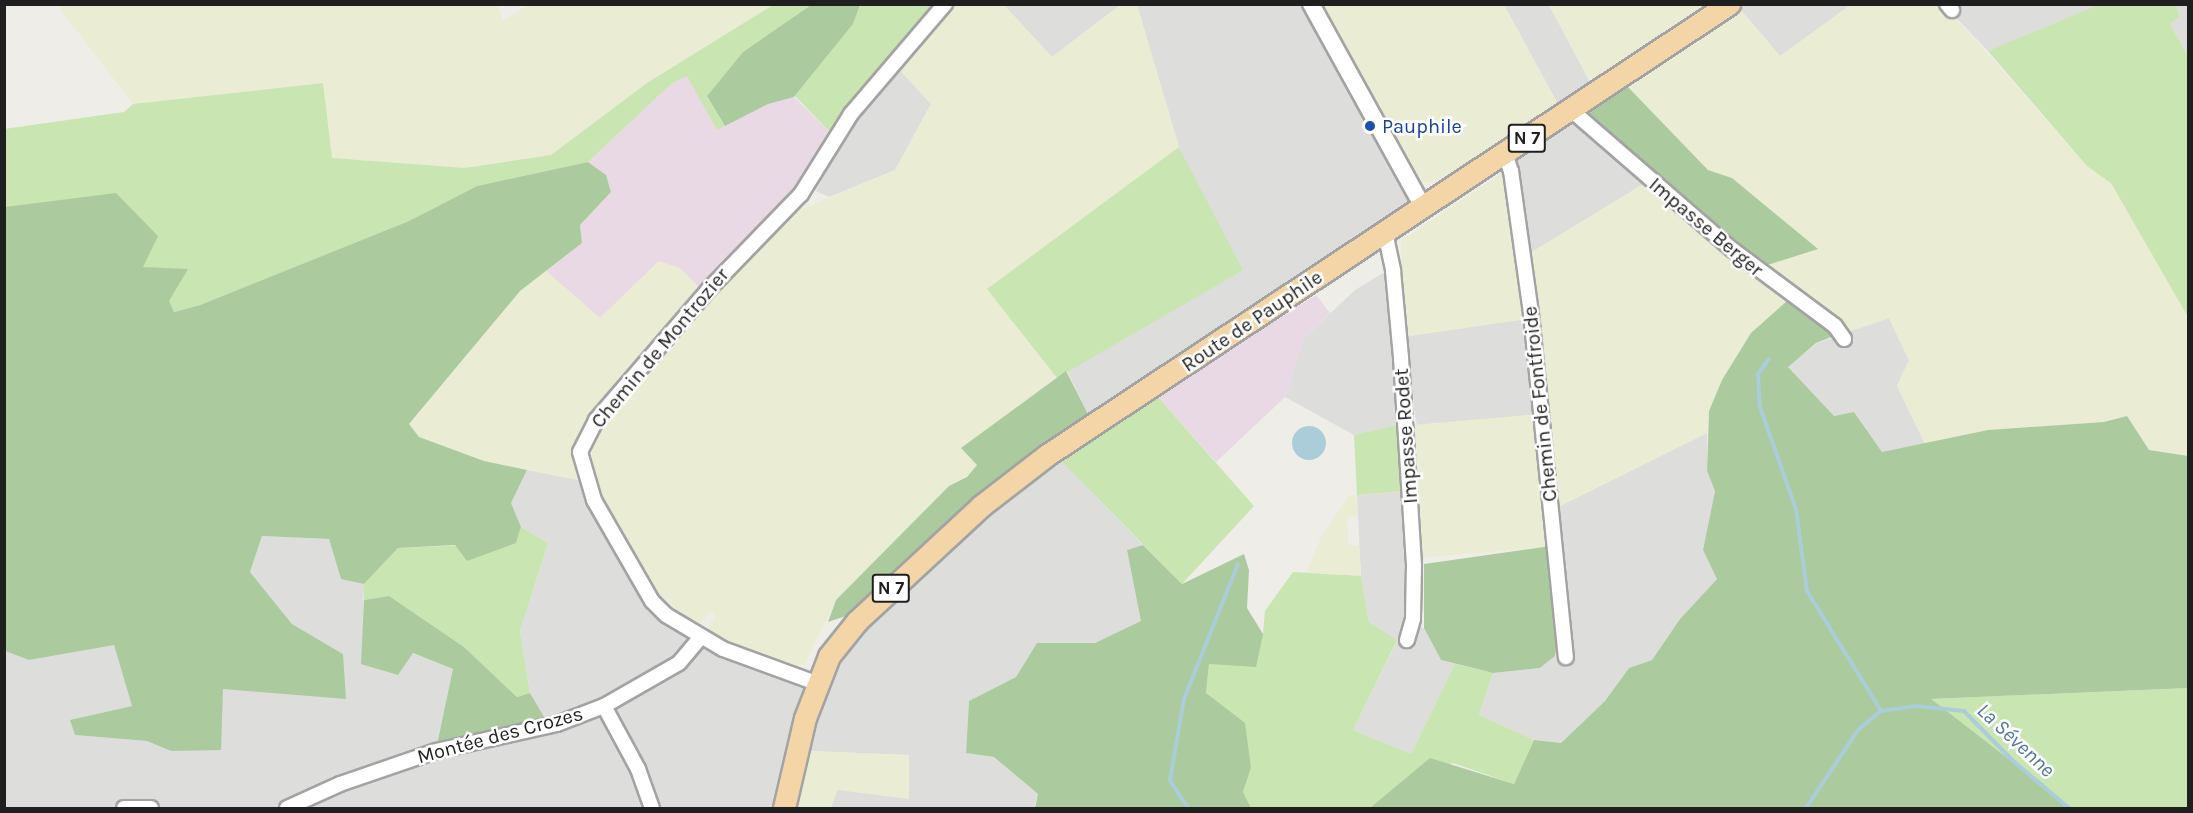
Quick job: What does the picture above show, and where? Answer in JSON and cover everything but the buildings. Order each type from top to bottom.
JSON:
[{"type":"main road","name":"Route de Pauphile","points":[[816,683],[829,656],[857,621],[1008,483],[1729,4]]},
{"type":"main road","name":"N 7","points":[[784,808],[816,683]]},
{"type":"street","name":"Chemin de Montrozier","points":[[816,683],[700,638],[680,627],[652,601],[594,500],[582,467],[580,452],[586,436],[709,289],[801,194],[850,114],[945,4]]},
{"type":"street","points":[[1311,4],[1423,207]]},
{"type":"street","name":"Impasse Berger","points":[[1570,110],[1733,250],[1835,326],[1844,339]]},
{"type":"street","name":"Chemin de Fontfroide","points":[[1505,153],[1511,171],[1531,314],[1566,657]]},
{"type":"street","name":"Impasse Rodet","points":[[1385,232],[1399,336],[1414,565],[1413,619],[1407,640]]},
{"type":"street","name":"Montée des Crozes","points":[[287,808],[340,784],[436,750],[550,726],[604,706],[679,663],[700,638]]},
{"type":"street","points":[[604,706],[638,770],[652,808]]},
{"type":"street","points":[[124,808],[151,808]]},
{"type":"shaded area","points":[[1747,4],[1850,4],[1852,7],[1780,56],[1740,9]]},
{"type":"shaded area","points":[[1004,5],[1120,5],[1052,57]]},
{"type":"shaded area","points":[[1137,5],[1303,5],[1408,195],[1407,207],[1089,416],[1067,371],[1242,270],[1179,147]]},
{"type":"shaded area","points":[[1504,5],[1549,5],[1590,82],[1558,104]]},
{"type":"shaded area","points":[[1944,5],[2101,5],[1988,51]]},
{"type":"shaded area","points":[[2176,5],[2188,5],[2188,56],[2170,24],[2180,17]]},
{"type":"shaded area","points":[[898,68],[931,104],[895,170],[829,197],[816,191],[845,130]]},
{"type":"shaded area","points":[[688,75],[717,130],[768,103],[794,97],[832,134],[799,189],[702,290],[659,261],[600,318],[546,271],[582,243],[580,225],[611,192],[606,175],[588,162],[671,84]]},
{"type":"shaded area","points":[[1574,120],[1645,183],[1527,255],[1512,161]]},
{"type":"shaded area","points":[[1388,270],[1401,424],[1354,435],[1285,397],[1304,338],[1355,290]]},
{"type":"shaded area","points":[[1316,295],[1330,313],[1304,338],[1285,397],[1216,462],[1157,396]]},
{"type":"shaded area","points":[[1889,318],[1909,360],[1897,386],[1925,444],[1882,452],[1854,412],[1834,416],[1787,367],[1817,343]]},
{"type":"shaded area","points":[[1526,319],[1539,414],[1418,431],[1404,336]]},
{"type":"shaded area","points":[[1707,433],[1707,471],[1715,491],[1703,550],[1717,579],[1680,619],[1652,660],[1629,668],[1605,701],[1561,743],[1534,740],[1479,715],[1493,673],[1540,668],[1555,656],[1572,658],[1556,508]]},
{"type":"shaded area","points":[[1058,458],[1143,545],[1127,550],[1142,621],[1095,643],[1037,644],[1016,677],[969,701],[966,753],[994,757],[1038,794],[1034,808],[831,808],[837,790],[909,755],[809,751],[824,695],[852,636],[937,554]]},
{"type":"shaded area","points":[[527,470],[578,480],[638,592],[676,632],[707,650],[803,688],[776,808],[5,808],[5,651],[29,660],[114,644],[132,706],[71,720],[75,735],[147,741],[171,751],[223,689],[343,654],[292,624],[250,572],[262,536],[329,539],[341,578],[364,584],[362,664],[412,653],[453,669],[469,748],[551,731],[530,693],[520,631],[548,543],[521,527],[511,503]]},
{"type":"shaded area","points":[[1403,491],[1410,608],[1405,625],[1424,628],[1441,660],[1455,664],[1411,754],[1353,730],[1397,641],[1369,622],[1361,576],[1357,495]]},
{"type":"green space","points":[[498,4],[503,21],[528,5],[773,5],[647,83],[551,155],[465,168],[332,158],[322,83],[133,104],[57,5]]},
{"type":"green space","points":[[933,4],[935,8],[832,134],[795,96],[853,24],[860,5]]},
{"type":"green space","points":[[2101,4],[2176,5],[2180,17],[2170,24],[2188,56],[2188,317],[2111,183],[2087,166],[1988,51]]},
{"type":"green space","points":[[773,5],[811,5],[743,52],[707,96],[725,126],[717,130],[687,76],[671,84],[588,162],[477,186],[409,221],[200,305],[173,312],[142,267],[19,207],[5,207],[4,129],[124,112],[133,104],[323,83],[332,158],[465,168],[551,155],[647,83]]},
{"type":"green space","points":[[811,5],[860,5],[853,24],[794,97],[768,104],[725,126],[707,96],[743,52]]},
{"type":"green space","points":[[952,5],[1004,5],[1052,57],[1120,5],[1137,5],[1179,147],[987,289],[1057,378],[961,448],[977,465],[967,477],[949,486],[836,600],[805,663],[798,666],[704,632],[716,617],[711,611],[696,627],[657,591],[600,494],[591,473],[592,444],[600,429],[708,301],[782,223],[797,211],[895,170],[931,104],[898,68]]},
{"type":"green space","points":[[1321,5],[1504,5],[1558,104],[1439,180],[1423,183]]},
{"type":"green space","points":[[1549,5],[1711,5],[1590,82]]},
{"type":"green space","points":[[1850,5],[1944,5],[2087,166],[2111,182],[2188,317],[2188,456],[2149,451],[2127,416],[2104,422],[1988,430],[1925,444],[1897,386],[1909,360],[1889,318],[1847,332],[1761,267],[1817,249],[1732,178],[1708,170],[1627,86],[1740,9],[1780,56]]},
{"type":"green space","points":[[1627,86],[1708,170],[1732,178],[1818,249],[1761,267],[1591,122],[1588,114]]},
{"type":"green space","points":[[1179,147],[1243,270],[1057,378],[987,289]]},
{"type":"green space","points":[[588,162],[606,175],[611,192],[580,225],[582,243],[520,291],[409,424],[419,437],[484,461],[527,470],[511,503],[521,527],[516,543],[467,561],[455,545],[398,548],[364,584],[341,579],[329,539],[262,536],[250,572],[292,624],[343,654],[346,699],[223,689],[221,750],[171,751],[147,741],[75,735],[70,720],[132,706],[114,645],[29,660],[5,651],[5,207],[116,193],[158,236],[143,267],[188,269],[169,301],[174,312],[200,305],[409,221],[477,186]]},
{"type":"green space","points":[[1503,172],[1508,181],[1526,319],[1404,337],[1401,241]]},
{"type":"green space","points":[[1645,183],[1788,300],[1751,333],[1722,380],[1709,411],[1707,433],[1556,508],[1527,255]]},
{"type":"green space","points":[[659,261],[680,268],[702,290],[596,407],[578,432],[574,460],[578,480],[484,461],[419,437],[409,425],[520,291],[546,271],[600,318]]},
{"type":"green space","points":[[1788,300],[1836,335],[1816,343],[1788,367],[1834,416],[1854,412],[1882,452],[1988,430],[2104,422],[2127,416],[2149,450],[2188,456],[2188,688],[1931,699],[2072,808],[1370,808],[1430,758],[1514,784],[1534,740],[1561,743],[1605,701],[1629,668],[1652,660],[1680,619],[1717,579],[1703,550],[1715,491],[1707,471],[1709,411],[1722,380],[1751,333]]},
{"type":"green space","points":[[1066,371],[1089,416],[959,513],[846,616],[828,622],[836,600],[949,486],[967,477],[977,465],[961,448]]},
{"type":"green space","points":[[1157,396],[1254,506],[1182,584],[1058,458]]},
{"type":"green space","points":[[1539,414],[1551,546],[1421,558],[1409,425]]},
{"type":"green space","points":[[1401,424],[1403,491],[1357,495],[1354,435]]},
{"type":"green space","points":[[1357,495],[1358,516],[1347,517],[1348,545],[1359,546],[1361,576],[1307,572],[1321,537],[1349,496]]},
{"type":"green space","points":[[521,527],[548,543],[520,631],[530,693],[517,697],[464,647],[389,596],[364,600],[364,584],[398,548],[516,543]]},
{"type":"green space","points":[[1143,545],[1182,584],[1244,554],[1249,570],[1247,608],[1263,634],[1256,667],[1209,664],[1206,693],[1245,723],[1251,768],[1243,792],[1251,808],[1035,808],[1038,794],[994,757],[966,753],[969,701],[1016,677],[1037,643],[1095,643],[1141,621],[1127,550]]},
{"type":"green space","points":[[1551,546],[1559,637],[1555,656],[1540,668],[1493,673],[1441,660],[1424,628],[1424,564]]},
{"type":"green space","points":[[1293,572],[1361,576],[1369,622],[1397,640],[1353,730],[1411,754],[1455,664],[1493,673],[1479,715],[1534,740],[1514,784],[1453,763],[1397,788],[1370,808],[1251,808],[1243,792],[1251,768],[1206,693],[1209,664],[1263,634],[1265,611]]},
{"type":"green space","points":[[389,596],[464,647],[517,697],[530,693],[547,722],[437,745],[453,669],[413,653],[398,675],[361,664],[364,600]]},
{"type":"green space","points":[[2188,688],[2188,808],[2072,808],[1930,699]]},
{"type":"green space","points":[[809,751],[909,755],[909,799],[837,790],[831,808],[797,808]]},
{"type":"water","points":[[1309,426],[1321,431],[1326,443],[1321,455],[1309,460],[1297,455],[1292,443],[1297,431]]},
{"type":"waterway","points":[[1769,359],[1758,374],[1760,407],[1796,509],[1807,591],[1881,711]]},
{"type":"waterway","points":[[1188,808],[1170,780],[1184,699],[1238,564]]},
{"type":"waterway","name":"La Sévenne","points":[[1806,808],[1858,730],[1881,711],[1916,706],[1964,711],[2013,761],[2069,808]]},
{"type":"place","name":"Pauphile","points":[[1370,126]]}]
